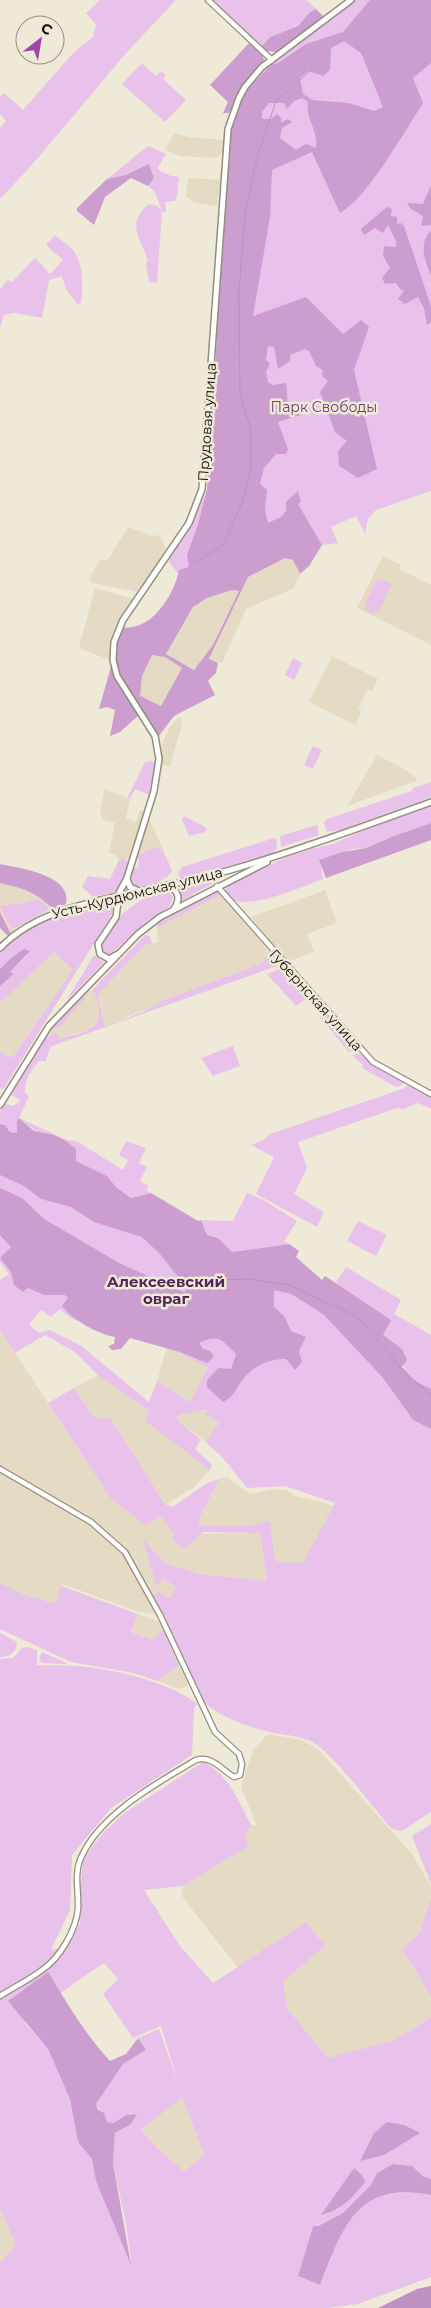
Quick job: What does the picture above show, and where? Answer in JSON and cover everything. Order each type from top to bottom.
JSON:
[{"type":"main road","name":"Прудовая улица","points":[[118,896],[127,878],[156,786],[159,759],[155,736],[117,676],[113,660],[114,642],[123,620],[189,523],[202,489],[228,129],[234,108],[245,87],[272,60],[351,0]]},
{"type":"main road","name":"Усть-Курдюмская улица","points":[[0,948],[22,929],[47,916],[118,896],[210,876],[282,855],[431,802]]},
{"type":"main road","name":"Усть-Курдюмская улица","points":[[0,1105],[50,1026],[149,924],[217,886],[282,855]]},
{"type":"main road","points":[[127,878],[130,887],[139,891]]},
{"type":"main road","points":[[164,886],[172,888],[178,895],[178,902],[174,910]]},
{"type":"main road","points":[[118,896],[116,917],[98,943],[101,956],[106,958],[118,954]]},
{"type":"street","points":[[208,0],[272,60]]},
{"type":"street","name":"Губернская улица","points":[[217,886],[373,1062],[431,1094]]},
{"type":"street","points":[[0,1469],[91,1522],[125,1552],[160,1615],[208,1718],[216,1732],[239,1754],[242,1770],[240,1775],[234,1777],[214,1762],[204,1758],[196,1760],[149,1789],[109,1820],[80,1859],[77,1874],[77,1912],[74,1927],[66,1942],[52,1961],[42,1970],[0,1996]]},
{"type":"shaded area","points":[[370,0],[431,0],[431,63],[413,78],[423,103],[374,179],[351,205],[340,213],[312,152],[272,170],[270,217],[253,316],[306,297],[343,334],[361,320],[369,327],[354,370],[377,469],[358,478],[339,466],[338,451],[347,441],[335,432],[320,392],[328,381],[322,376],[323,370],[316,366],[309,351],[305,349],[290,355],[290,361],[278,369],[274,347],[268,346],[266,360],[270,363],[266,372],[268,382],[273,385],[286,383],[290,409],[299,408],[305,402],[311,412],[278,422],[288,449],[286,454],[276,454],[264,468],[260,484],[267,490],[265,510],[268,523],[281,517],[286,511],[286,502],[298,491],[301,502],[298,504],[322,545],[309,566],[300,574],[293,560],[285,558],[248,577],[209,659],[218,663],[216,673],[208,681],[215,695],[174,716],[158,737],[125,687],[117,662],[116,647],[120,628],[138,625],[150,619],[167,600],[175,585],[179,570],[189,567],[187,555],[198,525],[207,489],[215,379],[220,256],[230,129],[247,90],[271,65],[278,63],[306,44],[343,32]],"holes":[[[344,41],[361,53],[383,107],[374,111],[349,103],[312,100],[303,94],[300,78],[308,71],[323,76],[330,70],[331,48]],[[302,98],[308,102],[308,114],[315,134],[316,148],[306,144],[296,150],[280,138],[282,128],[292,122],[288,119],[281,122],[281,118],[277,114],[271,119],[262,119],[262,112],[269,103],[284,103],[287,109],[294,101]],[[232,590],[239,591],[213,645],[194,670],[166,654],[193,607],[207,598]],[[152,655],[165,657],[182,668],[161,706],[140,696],[142,676]]]},
{"type":"shaded area","points":[[316,9],[324,17],[276,52],[267,51],[262,46],[270,37],[298,26],[310,12]]},
{"type":"shaded area","points":[[249,43],[263,56],[264,61],[243,86],[229,113],[223,113],[228,102],[210,85]]},
{"type":"shaded area","points":[[174,133],[189,137],[224,140],[222,154],[216,158],[180,156],[165,150]]},
{"type":"shaded area","points":[[149,164],[154,178],[148,186],[131,178],[105,197],[94,225],[77,211],[77,208],[107,179],[126,175]]},
{"type":"shaded area","points":[[188,178],[220,180],[217,206],[194,203],[186,196]]},
{"type":"shaded area","points":[[431,185],[431,225],[421,226],[423,216],[411,209],[407,203],[423,204]]},
{"type":"shaded area","points":[[387,207],[392,209],[391,216],[397,217],[397,224],[401,223],[404,226],[431,306],[431,322],[427,325],[424,308],[418,297],[405,304],[398,299],[404,291],[396,283],[385,284],[382,278],[390,268],[383,256],[384,246],[396,247],[396,241],[388,225],[383,233],[375,228],[364,235],[361,229]]},
{"type":"shaded area","points":[[431,231],[431,276],[425,259],[424,247],[427,236]]},
{"type":"shaded area","points":[[128,527],[153,536],[160,535],[166,549],[164,556],[139,592],[92,583],[89,579],[100,559],[107,561]]},
{"type":"shaded area","points":[[383,556],[401,565],[399,569],[431,585],[431,645],[357,608]]},
{"type":"shaded area","points":[[285,558],[293,560],[300,574],[294,588],[246,609],[222,663],[209,660],[248,577]]},
{"type":"shaded area","points":[[95,588],[133,599],[116,630],[110,660],[79,648]]},
{"type":"shaded area","points":[[232,590],[239,591],[213,645],[195,670],[166,654],[193,607],[207,598]]},
{"type":"shaded area","points":[[152,654],[165,657],[182,668],[161,706],[140,696],[142,676]]},
{"type":"shaded area","points":[[332,656],[378,679],[372,691],[368,689],[358,709],[362,711],[355,725],[309,702]]},
{"type":"shaded area","points":[[112,663],[117,680],[139,715],[120,732],[110,736],[115,710],[107,707],[99,709]]},
{"type":"shaded area","points":[[179,717],[182,720],[182,724],[170,767],[161,764],[161,746],[170,727]]},
{"type":"shaded area","points":[[377,755],[403,768],[416,778],[416,781],[347,806]]},
{"type":"shaded area","points":[[105,789],[130,799],[126,818],[136,822],[140,810],[145,811],[130,863],[123,858],[119,860],[115,855],[109,853],[115,823],[103,820],[100,811]]},
{"type":"shaded area","points":[[149,819],[165,853],[137,858],[145,821]]},
{"type":"shaded area","points":[[431,823],[431,840],[326,878],[319,860],[342,852],[366,848]]},
{"type":"shaded area","points":[[0,864],[31,871],[53,880],[61,886],[66,894],[66,904],[53,909],[29,891],[0,883]]},
{"type":"shaded area","points":[[0,883],[28,890],[41,897],[53,909],[11,934],[0,912]]},
{"type":"shaded area","points":[[325,890],[337,923],[307,934],[314,952],[287,962],[251,917]]},
{"type":"shaded area","points":[[222,894],[272,954],[260,964],[164,1000],[160,1005],[133,1014],[105,1028],[98,994],[145,945],[158,942],[157,928]]},
{"type":"shaded area","points":[[0,912],[11,934],[8,936],[0,928]]},
{"type":"shaded area","points":[[24,949],[30,951],[10,972],[14,974],[0,986],[0,969]]},
{"type":"shaded area","points":[[54,952],[73,970],[12,1058],[0,1051],[0,1003]]},
{"type":"shaded area","points":[[89,988],[99,998],[100,1020],[98,1024],[91,1029],[59,1039],[56,1033],[43,1040],[52,1027]]},
{"type":"shaded area","points":[[19,1118],[34,1131],[54,1135],[66,1141],[76,1149],[76,1161],[107,1176],[116,1187],[131,1198],[151,1193],[198,1221],[201,1220],[207,1235],[218,1238],[232,1252],[289,1244],[299,1251],[296,1257],[322,1280],[325,1276],[391,1320],[383,1335],[402,1349],[407,1360],[402,1367],[413,1380],[431,1389],[431,1429],[413,1420],[383,1378],[324,1315],[291,1294],[274,1290],[274,1307],[284,1316],[291,1331],[306,1337],[299,1351],[302,1362],[295,1370],[286,1359],[274,1360],[263,1364],[252,1370],[233,1394],[223,1402],[207,1387],[207,1380],[218,1368],[231,1369],[236,1354],[223,1342],[211,1339],[199,1343],[203,1349],[210,1351],[214,1357],[207,1363],[180,1352],[130,1338],[121,1349],[112,1350],[108,1346],[114,1344],[115,1337],[93,1329],[73,1317],[62,1306],[68,1298],[65,1295],[44,1295],[28,1288],[23,1292],[14,1285],[11,1272],[0,1258],[11,1247],[0,1235],[0,1188],[22,1198],[44,1219],[121,1264],[184,1292],[191,1285],[178,1277],[160,1254],[142,1237],[94,1222],[71,1207],[41,1199],[24,1186],[0,1175],[0,1124],[5,1125],[10,1132],[17,1133],[17,1121]]},
{"type":"shaded area","points":[[0,1330],[111,1499],[145,1525],[160,1515],[174,1534],[260,1533],[267,1581],[200,1574],[165,1563],[144,1540],[157,1587],[164,1579],[176,1587],[171,1598],[159,1592],[153,1595],[129,1554],[107,1531],[70,1506],[0,1466]]},
{"type":"shaded area","points":[[167,1347],[209,1367],[190,1402],[157,1381]]},
{"type":"shaded area","points":[[98,1375],[150,1411],[145,1421],[210,1470],[194,1487],[167,1504],[165,1503],[127,1446],[95,1418],[74,1388]]},
{"type":"shaded area","points":[[210,1409],[206,1414],[219,1423],[206,1442],[176,1419],[179,1415]]},
{"type":"shaded area","points":[[0,1472],[67,1509],[104,1534],[124,1555],[139,1579],[155,1611],[154,1614],[139,1612],[62,1584],[56,1604],[25,1595],[0,1583]]},
{"type":"shaded area","points":[[227,1477],[250,1494],[273,1489],[286,1490],[295,1496],[334,1507],[303,1563],[275,1561],[270,1522],[248,1526],[198,1526],[200,1517],[219,1479]]},
{"type":"shaded area","points":[[138,1614],[160,1622],[163,1629],[153,1640],[131,1632]]},
{"type":"shaded area","points":[[179,1665],[188,1684],[187,1686],[179,1689],[158,1681]]},
{"type":"shaded area","points":[[268,1734],[301,1740],[318,1749],[413,1855],[431,1887],[431,1898],[420,1932],[402,1950],[431,1997],[431,2017],[395,2040],[328,2058],[287,2008],[283,1981],[325,1946],[306,1923],[238,1968],[181,1895],[183,1886],[249,1846],[244,1836],[251,1825],[257,1826],[241,1787],[253,1750]]},
{"type":"shaded area","points":[[48,1972],[84,2029],[110,2061],[126,2054],[138,2038],[146,2050],[123,2064],[96,2104],[98,2110],[104,2113],[107,2122],[114,2123],[126,2115],[137,2114],[131,2124],[115,2133],[113,2163],[131,2265],[96,2181],[92,2159],[78,2142],[70,2099],[48,2049],[8,2001]]},
{"type":"shaded area","points":[[182,2097],[204,2155],[184,2173],[155,2146],[141,2129]]},
{"type":"shaded area","points":[[387,2122],[404,2125],[420,2133],[384,2155],[360,2161],[374,2133]]},
{"type":"shaded area","points":[[393,2164],[412,2166],[423,2176],[431,2179],[431,2195],[406,2192],[386,2195],[369,2202],[356,2213],[346,2227],[320,2285],[298,2276],[313,2226],[318,2226],[343,2213],[371,2185],[377,2173]]},
{"type":"shaded area","points":[[354,2168],[362,2175],[365,2182],[346,2203],[329,2213],[321,2215]]},
{"type":"shaded area","points":[[0,2209],[16,2245],[0,2263]]},
{"type":"shaded area","points":[[431,2286],[431,2308],[378,2308],[417,2289]]},
{"type":"green space","points":[[100,0],[176,0],[127,52],[30,167],[0,199],[0,128],[6,121],[0,114],[0,97],[4,93],[23,110],[63,65],[65,65],[65,62],[75,51],[93,37],[96,24],[86,13]]},
{"type":"green space","points":[[212,0],[306,0],[316,9],[310,12],[298,26],[270,37],[262,46]]},
{"type":"green space","name":"Парк Свободы","points":[[355,0],[431,0],[431,491],[376,510],[368,519],[365,533],[356,516],[331,527],[338,543],[322,545],[311,528],[179,575],[168,560],[191,525],[213,477],[233,116],[246,89],[263,69]]},
{"type":"green space","points":[[142,63],[156,76],[161,71],[166,75],[163,79],[186,100],[165,122],[122,84]]},
{"type":"green space","points":[[148,146],[166,154],[157,169],[171,176],[179,177],[175,201],[165,202],[166,212],[162,212],[157,283],[149,282],[146,263],[148,260],[136,230],[138,217],[149,204],[157,206],[162,211],[155,192],[148,186],[154,178],[149,165],[126,175],[107,179]]},
{"type":"green space","points":[[55,235],[69,246],[77,256],[81,269],[81,303],[77,304],[66,289],[62,276],[49,280],[42,318],[14,313],[4,315],[0,328],[0,289],[8,280],[12,282],[35,258],[50,274],[63,260],[46,245]]},
{"type":"green space","points":[[378,578],[392,584],[380,610],[371,613],[366,609],[365,604]]},
{"type":"green space","points":[[293,658],[302,663],[294,680],[285,675]]},
{"type":"green space","points":[[313,746],[322,750],[313,769],[304,765]]},
{"type":"green space","points":[[151,761],[157,764],[150,795],[135,789],[130,799],[128,797],[145,762]]},
{"type":"green space","points":[[431,782],[431,797],[340,830],[327,832],[324,822],[327,819],[412,791],[413,788]]},
{"type":"green space","points":[[431,806],[431,823],[366,848],[352,849],[320,860],[323,879],[278,896],[252,902],[233,900],[225,891],[228,886],[286,857],[333,844],[368,828]]},
{"type":"green space","points":[[184,816],[207,828],[205,832],[189,836],[182,819]]},
{"type":"green space","points":[[317,825],[319,835],[281,847],[280,836]]},
{"type":"green space","points":[[274,838],[276,839],[277,849],[272,854],[186,878],[180,878],[178,874],[182,867]]},
{"type":"green space","points":[[157,847],[164,854],[172,871],[165,878],[155,883],[133,886],[129,882],[130,870],[139,867],[138,855]]},
{"type":"green space","points":[[123,858],[130,863],[124,881],[116,892],[93,897],[82,887],[88,876],[110,879],[119,860]]},
{"type":"green space","points":[[205,880],[212,884],[181,901],[181,895],[177,887]]},
{"type":"green space","points":[[167,890],[173,897],[170,906],[147,921],[112,953],[107,955],[102,951],[102,942],[114,922],[136,903],[158,891]]},
{"type":"green space","points":[[217,891],[222,894],[157,928],[157,922]]},
{"type":"green space","points":[[38,899],[49,909],[12,929],[0,906],[25,903]]},
{"type":"green space","points":[[108,903],[113,907],[112,914],[3,1090],[0,1088],[0,1051],[12,1058],[73,970],[54,952],[0,1003],[0,986],[13,975],[10,972],[27,955],[11,958],[0,969],[0,952],[36,924],[63,913]]},
{"type":"green space","points":[[145,935],[150,936],[152,943],[145,945],[98,994],[105,1027],[146,1010],[164,1000],[260,964],[272,954],[280,962],[280,965],[52,1046],[45,1061],[39,1061],[29,1076],[25,1093],[29,1096],[17,1121],[18,1133],[10,1132],[5,1125],[0,1124],[0,1112],[5,1104],[13,1106],[21,1100],[11,1095],[43,1040],[56,1033],[60,1039],[79,1034],[96,1024],[99,1019],[99,1005],[92,990]]},
{"type":"green space","points":[[94,955],[104,962],[68,1000],[68,998]]},
{"type":"green space","points":[[282,968],[286,969],[320,1010],[318,1011],[307,998],[296,1006],[267,974]]},
{"type":"green space","points":[[84,995],[86,999],[66,1019],[65,1023],[49,1032]]},
{"type":"green space","points":[[326,1015],[355,1047],[355,1050],[349,1052],[319,1016]]},
{"type":"green space","points":[[233,1046],[240,1066],[213,1076],[201,1058]]},
{"type":"green space","points":[[359,1053],[377,1068],[403,1082],[402,1085],[396,1087],[362,1068],[363,1065],[352,1055]]},
{"type":"green space","points":[[408,1085],[431,1097],[431,1109],[418,1103],[401,1110],[400,1107],[298,1142],[307,1168],[294,1194],[324,1212],[317,1227],[256,1194],[274,1157],[251,1145],[263,1140],[270,1134],[405,1088]]},
{"type":"green space","points":[[19,1118],[67,1140],[78,1142],[123,1170],[128,1160],[119,1155],[126,1141],[146,1148],[139,1163],[147,1167],[140,1181],[148,1186],[147,1191],[151,1193],[131,1198],[116,1187],[107,1176],[76,1161]]},
{"type":"green space","points":[[0,1159],[143,1236],[274,1289],[291,1294],[324,1315],[383,1378],[413,1420],[431,1429],[431,1812],[402,1831],[392,1829],[339,1766],[317,1745],[308,1740],[245,1725],[223,1715],[206,1704],[200,1697],[153,1595],[159,1592],[170,1598],[176,1587],[164,1579],[157,1587],[143,1539],[165,1563],[200,1574],[267,1581],[260,1533],[203,1532],[184,1550],[172,1538],[174,1534],[160,1516],[145,1525],[111,1499],[48,1403],[74,1388],[95,1418],[110,1418],[165,1504],[173,1507],[207,1483],[219,1479],[200,1517],[199,1526],[248,1526],[270,1521],[275,1561],[303,1563],[335,1503],[285,1486],[247,1488],[223,1458],[206,1442],[219,1423],[205,1414],[210,1409],[179,1415],[176,1419],[201,1440],[195,1449],[212,1465],[210,1470],[145,1421],[149,1411],[98,1375],[75,1352],[45,1335],[15,1353],[0,1330],[0,1280],[7,1275],[10,1276],[0,1262]],"holes":[[[60,1309],[72,1319],[167,1347],[208,1367],[190,1402],[157,1381],[149,1402],[80,1345],[49,1330],[39,1333],[29,1324],[41,1310],[51,1317]]]},
{"type":"green space","points":[[247,1193],[265,1201],[297,1221],[284,1241],[289,1244],[232,1252],[218,1238],[207,1235],[201,1220],[233,1221]]},
{"type":"green space","points":[[358,1221],[387,1235],[376,1256],[347,1241]]},
{"type":"green space","points":[[346,1267],[401,1300],[394,1314],[431,1335],[431,1389],[408,1375],[403,1365],[402,1349],[382,1335],[390,1321],[336,1283]]},
{"type":"green space","points":[[0,1583],[25,1595],[56,1604],[61,1586],[138,1614],[131,1632],[153,1640],[163,1629],[179,1665],[158,1681],[133,1673],[71,1662],[0,1629]]},
{"type":"green space","points":[[0,1633],[17,1642],[14,1651],[7,1656],[0,1657]]},
{"type":"green space","points":[[28,1647],[37,1650],[37,1665],[89,1667],[122,1673],[172,1689],[197,1704],[194,1709],[192,1755],[111,1808],[72,1855],[70,1910],[51,1950],[67,1946],[80,1923],[83,1859],[104,1832],[126,1812],[203,1762],[219,1773],[237,1798],[251,1825],[244,1836],[249,1846],[183,1886],[144,1890],[180,1946],[213,1983],[306,1922],[325,1946],[283,1981],[287,2008],[328,2058],[395,2040],[431,2017],[431,2179],[423,2176],[412,2166],[393,2164],[377,2173],[371,2185],[343,2213],[317,2226],[313,2226],[298,2276],[320,2285],[337,2244],[356,2213],[369,2202],[386,2195],[406,2192],[431,2195],[431,2277],[358,2304],[327,2308],[0,2308],[0,2263],[16,2245],[0,2209],[0,1659],[13,1658],[22,1648]],"holes":[[[104,1963],[118,1979],[103,1994],[133,2038],[161,2026],[178,2082],[159,2029],[138,2038],[146,2050],[123,2064],[96,2104],[107,2122],[114,2123],[126,2115],[137,2114],[131,2124],[115,2133],[113,2163],[126,2224],[131,2262],[96,2181],[92,2159],[78,2142],[70,2099],[48,2049],[25,2023],[48,1973],[60,1993]],[[182,2097],[204,2155],[184,2172],[155,2146],[141,2130]]]},
{"type":"green space","points":[[42,1652],[68,1664],[42,1663],[39,1658]]},
{"type":"green space","points":[[431,1824],[431,1884],[412,1836]]},
{"type":"green space","points":[[431,1898],[431,1997],[402,1949],[420,1932]]},
{"type":"waterway","points":[[196,562],[223,545],[243,501],[251,469],[251,430],[240,394],[239,292],[245,214],[258,154],[276,101],[311,70]]},
{"type":"waterway","points":[[186,1277],[221,1280],[249,1279],[289,1285],[356,1316],[387,1350],[399,1367],[431,1395]]},
{"type":"district","name":"Алексеевский овраг","points":[[166,1290]]}]
